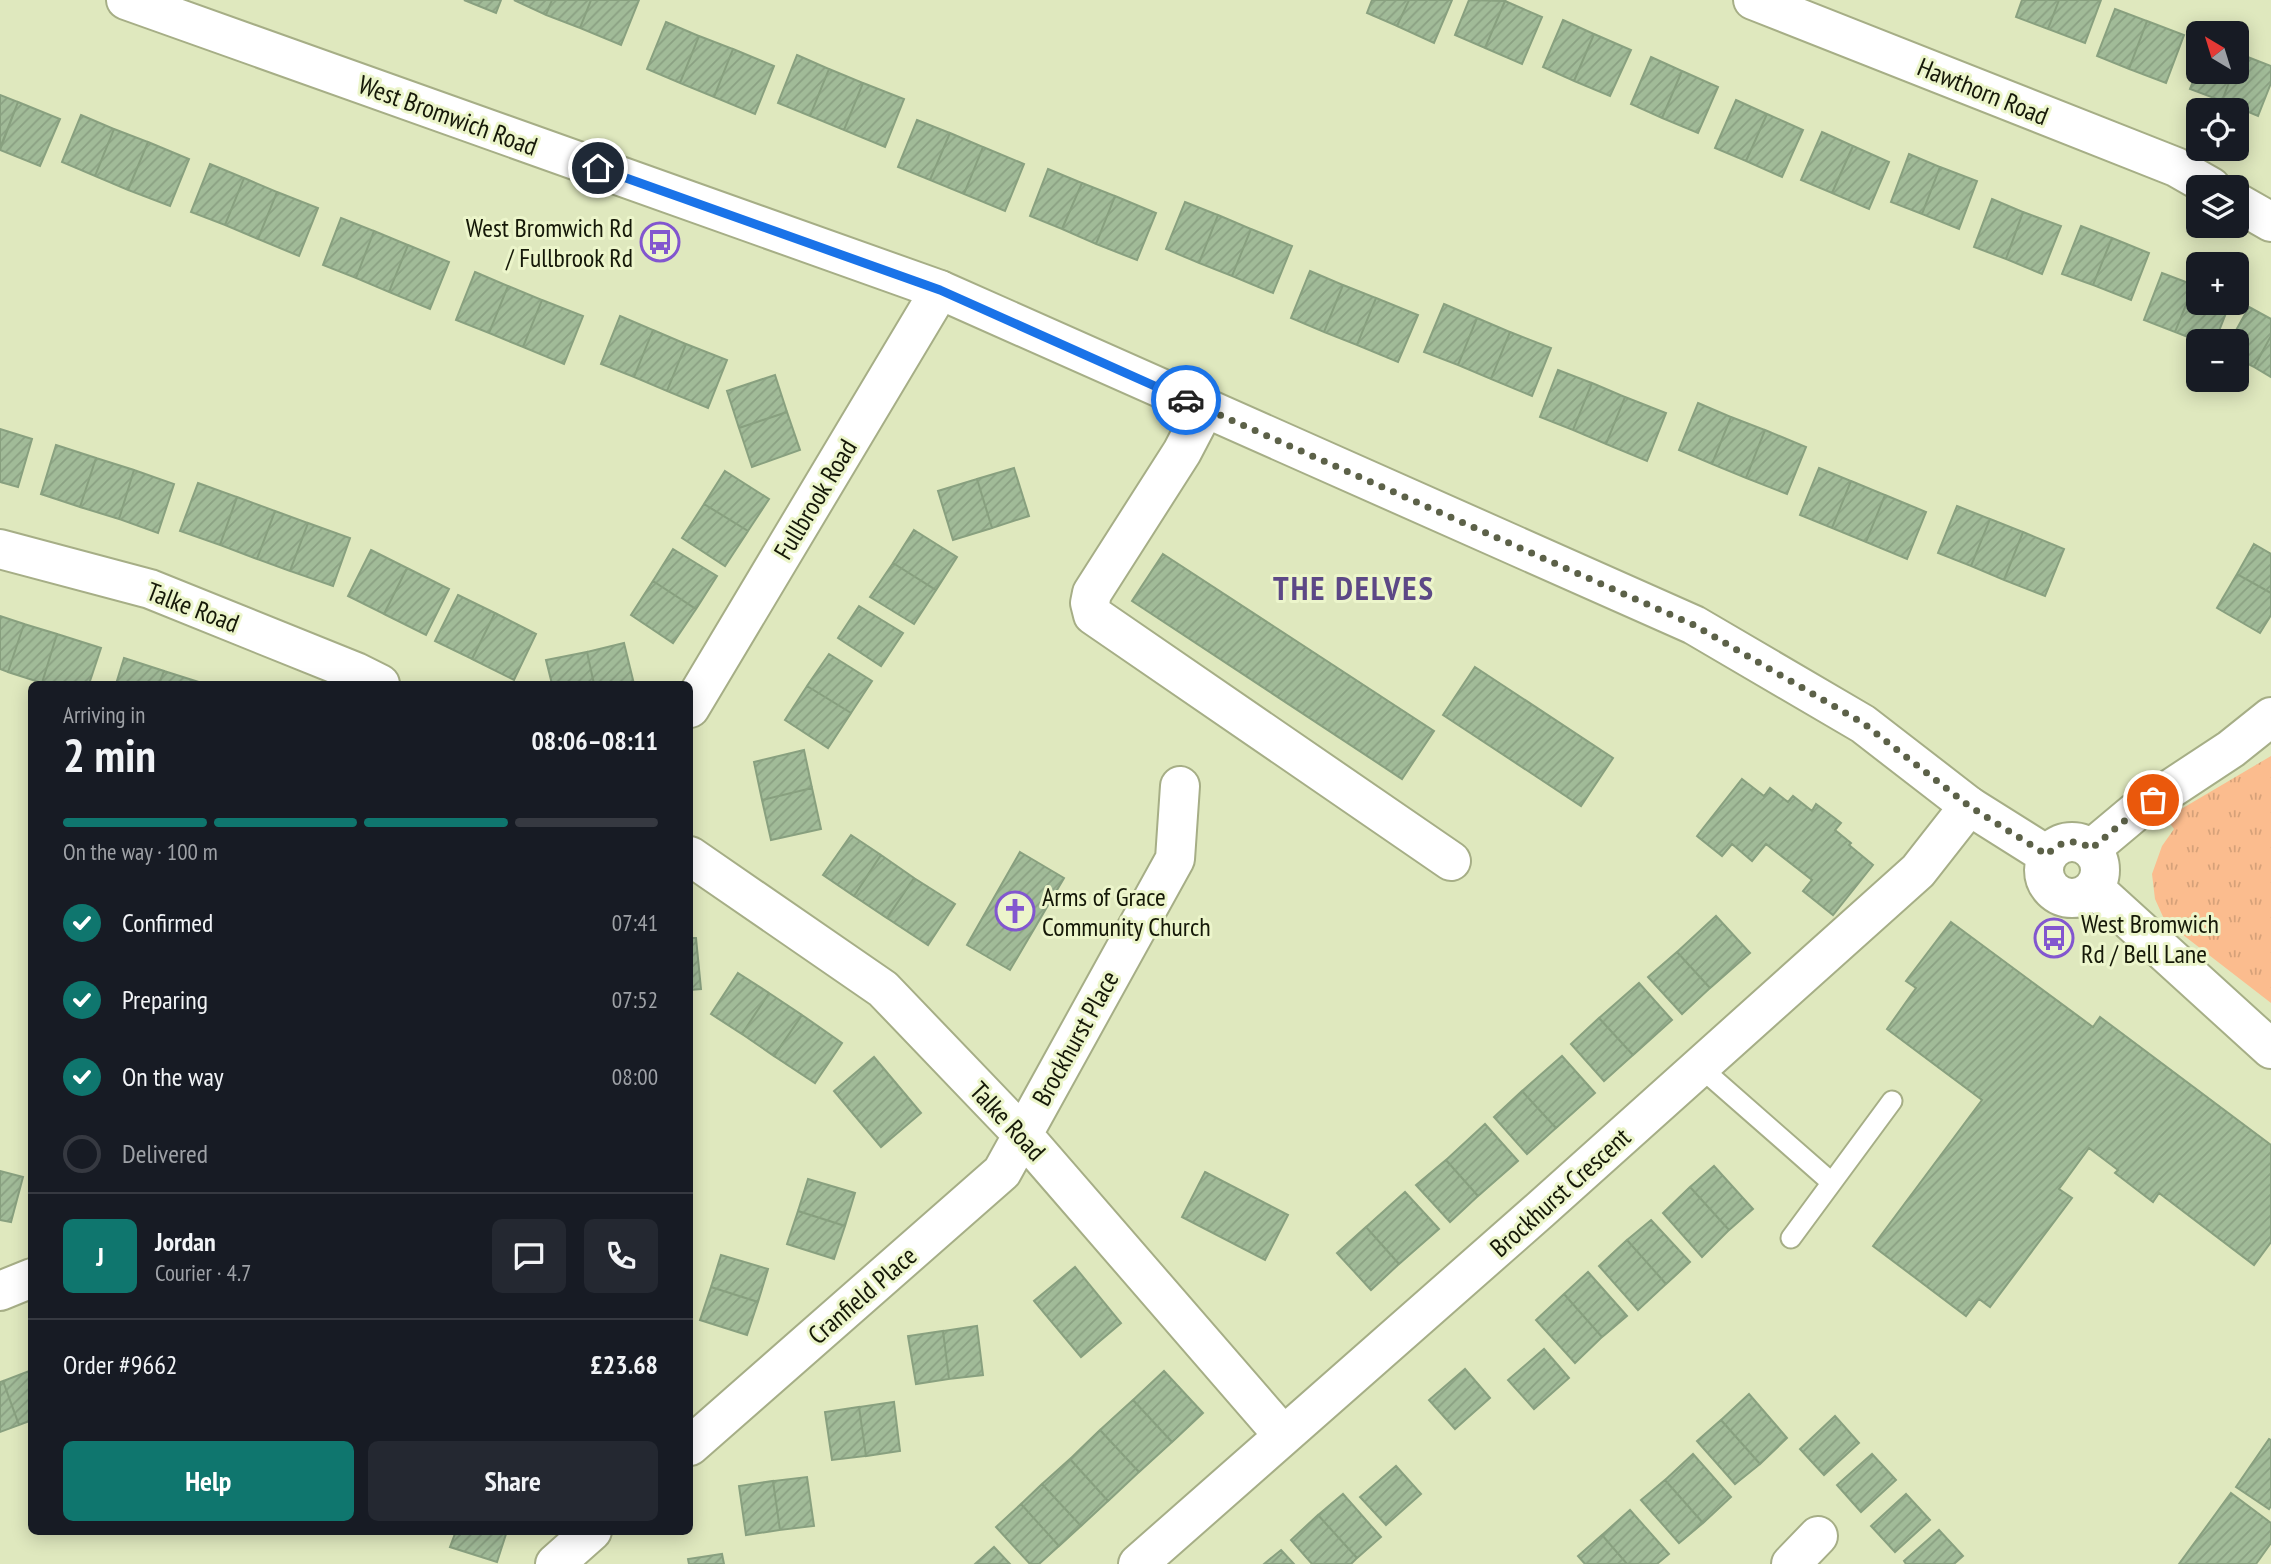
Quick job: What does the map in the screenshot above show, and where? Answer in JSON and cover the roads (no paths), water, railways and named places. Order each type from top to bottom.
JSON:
[{"type":"street","name":"West Bromwich Road","points":[[126,0],[940,290],[1694,625],[1863,723],[1969,806],[2047,855]]},
{"type":"street","name":"Hawthorn Road","points":[[1753,0],[2176,167],[2190,175]]},
{"type":"street","points":[[2249,209],[2271,222]]},
{"type":"street","name":"Fullbrook Road","points":[[693,703],[940,290]]},
{"type":"street","points":[[1205,408],[1182,453],[1092,593],[1090,603],[1093,615],[1451,861]]},
{"type":"street","name":"Talke Road","points":[[0,550],[150,589],[374,681]]},
{"type":"street","points":[[2091,849],[2134,813],[2231,749],[2271,717]]},
{"type":"street","name":"Brockhurst Place","points":[[1022,1134],[1175,859],[1180,786]]},
{"type":"street","name":"Brockhurst Crescent","points":[[1138,1564],[1540,1210],[1918,871],[1969,806]]},
{"type":"street","points":[[2070,841],[2080,843],[2091,849],[2099,861],[2099,880],[2094,888],[2078,898],[2060,897],[2046,883],[2043,864],[2047,855],[2053,848],[2070,841]]},
{"type":"street","name":"Talke Road","points":[[693,858],[883,989],[1022,1134],[1283,1435]]},
{"type":"street","points":[[2094,888],[2271,1049]]},
{"type":"street","name":"Cranfield Place","points":[[693,1443],[1002,1172],[1022,1134]]},
{"type":"street","points":[[0,1291],[28,1280]]},
{"type":"street","points":[[555,1564],[588,1535]]},
{"type":"street","points":[[1791,1564],[1818,1536]]},
{"type":"lane","points":[[1700,1067],[1831,1182]]},
{"type":"lane","points":[[1791,1238],[1892,1101]]},
{"type":"place","name":"West Bromwich Rd / Fullbrook Rd","points":[[660,242]]},
{"type":"place","name":"Arms of Grace Community Church","points":[[1015,911]]},
{"type":"place","name":"West Bromwich Rd / Bell Lane","points":[[2054,938]]},
{"type":"district","name":"THE DELVES","points":[[1354,587]]}]
